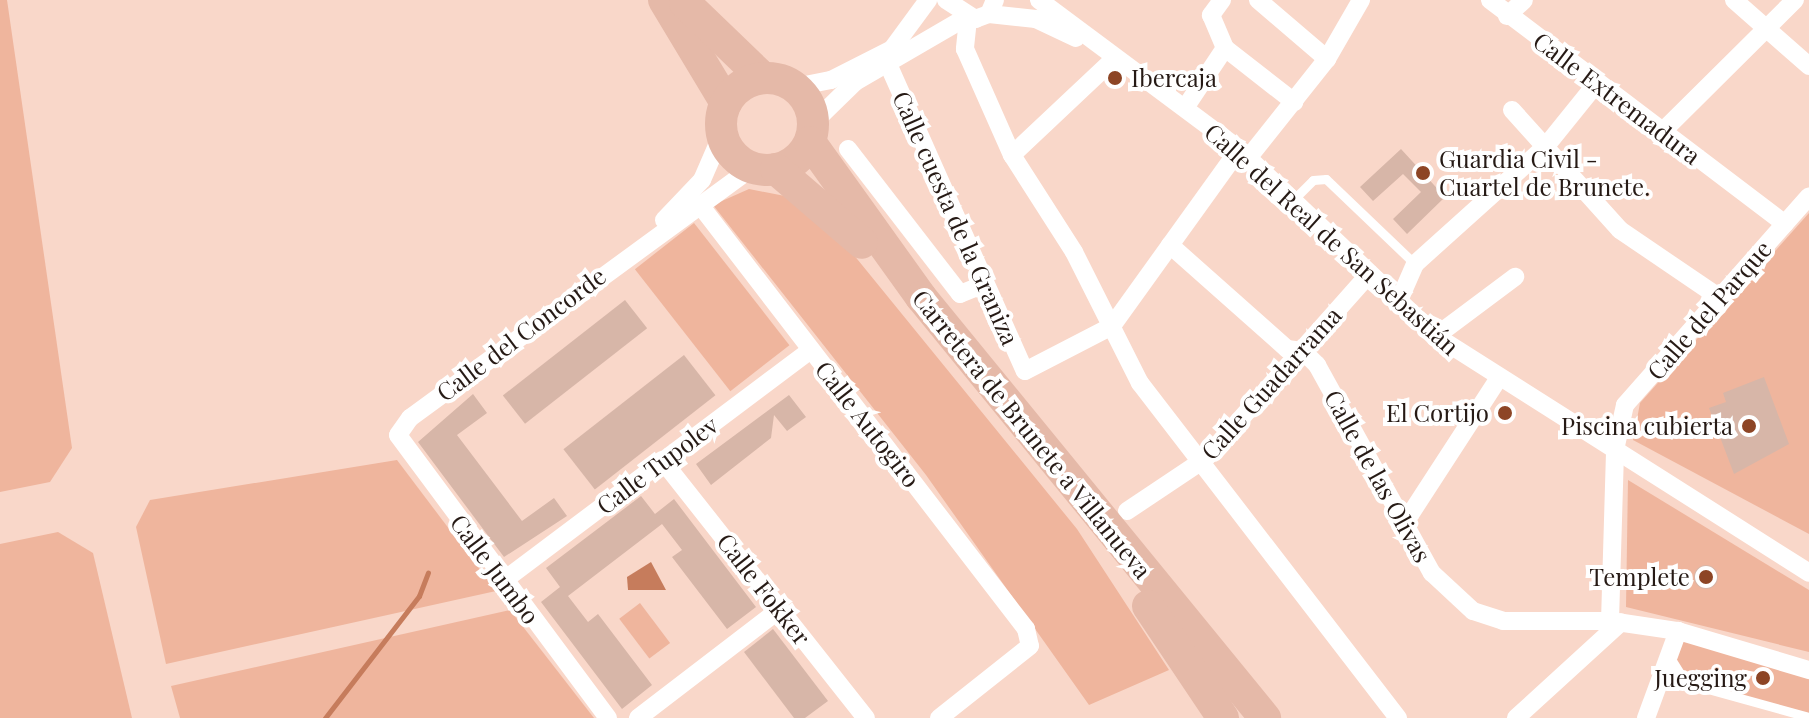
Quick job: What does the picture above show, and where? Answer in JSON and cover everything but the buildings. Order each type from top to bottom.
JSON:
[{"type":"highway","name":"Carretera de Brunete a Villanueva","points":[[664,0],[724,118],[764,168],[871,251],[914,301],[1066,490],[1223,718]]},
{"type":"highway","points":[[682,0],[763,78],[795,87]]},
{"type":"highway","points":[[724,118],[763,78]]},
{"type":"highway","name":"Carretera de Brunete a Villanueva","points":[[795,87],[812,132],[921,297],[1265,718]]},
{"type":"highway","points":[[764,168],[812,132]]},
{"type":"street","points":[[795,87],[831,80],[892,49],[928,0]]},
{"type":"street","points":[[946,0],[966,19],[965,49],[1012,155],[1112,326],[1140,383],[1205,459],[1276,566],[1398,718]]},
{"type":"street","name":"Calle del Real de San Sebastián","points":[[1039,0],[1244,153],[1436,336],[1497,381],[1615,450],[1809,573]]},
{"type":"street","points":[[1222,0],[1211,15],[1225,48],[1294,102]]},
{"type":"street","points":[[1258,0],[1327,59]]},
{"type":"street","points":[[1112,326],[1170,245],[1244,153],[1294,102],[1327,59],[1361,0]]},
{"type":"street","name":"Calle Extremadura","points":[[1490,0],[1596,84],[1785,224]]},
{"type":"street","points":[[1507,16],[1524,0]]},
{"type":"street","points":[[1734,0],[1809,66]]},
{"type":"street","points":[[1663,131],[1770,32],[1795,0]]},
{"type":"street","name":"Calle del Real de San Sebastián","points":[[812,132],[835,96],[992,7],[1036,19],[1109,55]]},
{"type":"street","points":[[1185,108],[1225,48]]},
{"type":"street","points":[[1012,155],[1109,55]]},
{"type":"street","name":"Calle cuesta de la Graniza","points":[[888,64],[982,285],[1025,371],[1112,326]]},
{"type":"street","points":[[1398,303],[1415,264],[1546,146],[1596,84]]},
{"type":"street","points":[[1512,110],[1620,230],[1720,298]]},
{"type":"street","name":"Calle del Concorde","points":[[632,251],[702,180],[724,118]]},
{"type":"street","points":[[848,149],[960,294],[982,285]]},
{"type":"street","name":"Calle del Concorde","points":[[410,418],[632,251],[700,205],[764,168]]},
{"type":"street","name":"Calle del Parque","points":[[1616,621],[1615,450],[1625,405],[1809,196]]},
{"type":"street","name":"Calle Autogiro","points":[[700,205],[1026,629],[1030,646],[939,718]]},
{"type":"street","points":[[1170,245],[1287,349],[1303,351]]},
{"type":"street","name":"Calle Guadarrama","points":[[1127,511],[1205,459],[1369,274]]},
{"type":"street","points":[[1436,336],[1515,277]]},
{"type":"street","name":"Calle Tupolev","points":[[503,581],[811,350]]},
{"type":"street","name":"Calle de las Olivas","points":[[1303,351],[1432,573],[1473,611],[1503,621],[1616,621],[1678,631],[1809,670]]},
{"type":"street","points":[[1404,524],[1497,381]]},
{"type":"street","name":"Calle Jumbo","points":[[410,418],[398,435],[401,447],[608,718]]},
{"type":"street","name":"Calle Fokker","points":[[662,460],[866,718]]},
{"type":"street","points":[[638,718],[780,609]]},
{"type":"street","points":[[1516,718],[1616,621]]},
{"type":"street","points":[[1646,718],[1671,659],[1678,631]]},
{"type":"lane","points":[[1293,200],[1313,180],[1326,179],[1415,264]]},
{"type":"lane","points":[[1671,659],[1686,683],[1809,717]]},
{"type":"shaded area","points":[[0,0],[7,0],[72,448],[50,482],[0,492]]},
{"type":"shaded area","points":[[749,189],[785,196],[827,222],[1077,529],[1169,670],[1089,705],[926,475],[713,205]]},
{"type":"shaded area","points":[[1809,213],[1809,534],[1633,440],[1640,403]]},
{"type":"shaded area","points":[[694,223],[789,345],[730,391],[635,269]]},
{"type":"shaded area","points":[[397,460],[496,591],[166,664],[136,527],[150,500]]},
{"type":"shaded area","points":[[1628,480],[1809,590],[1809,652],[1626,607]]},
{"type":"shaded area","points":[[58,532],[93,553],[132,718],[0,718],[0,544]]},
{"type":"shaded area","points":[[651,562],[666,590],[628,590],[627,577]]},
{"type":"shaded area","points":[[640,603],[670,643],[649,659],[619,619]]},
{"type":"shaded area","points":[[510,610],[594,718],[180,718],[171,686]]},
{"type":"shaded area","points":[[1678,631],[1809,670],[1809,717],[1686,683],[1671,660]]},
{"type":"waterway","points":[[325,718],[419,596],[428,573]]},
{"type":"place","name":"Ibercaja","points":[[1115,78]]},
{"type":"place","name":"Guardia Civil - Cuartel de Brunete.","points":[[1423,173]]},
{"type":"place","name":"El Cortijo","points":[[1505,413]]},
{"type":"place","name":"Piscina cubierta","points":[[1749,426]]},
{"type":"place","name":"Templete","points":[[1706,577]]},
{"type":"place","name":"Juegging","points":[[1763,678]]}]
